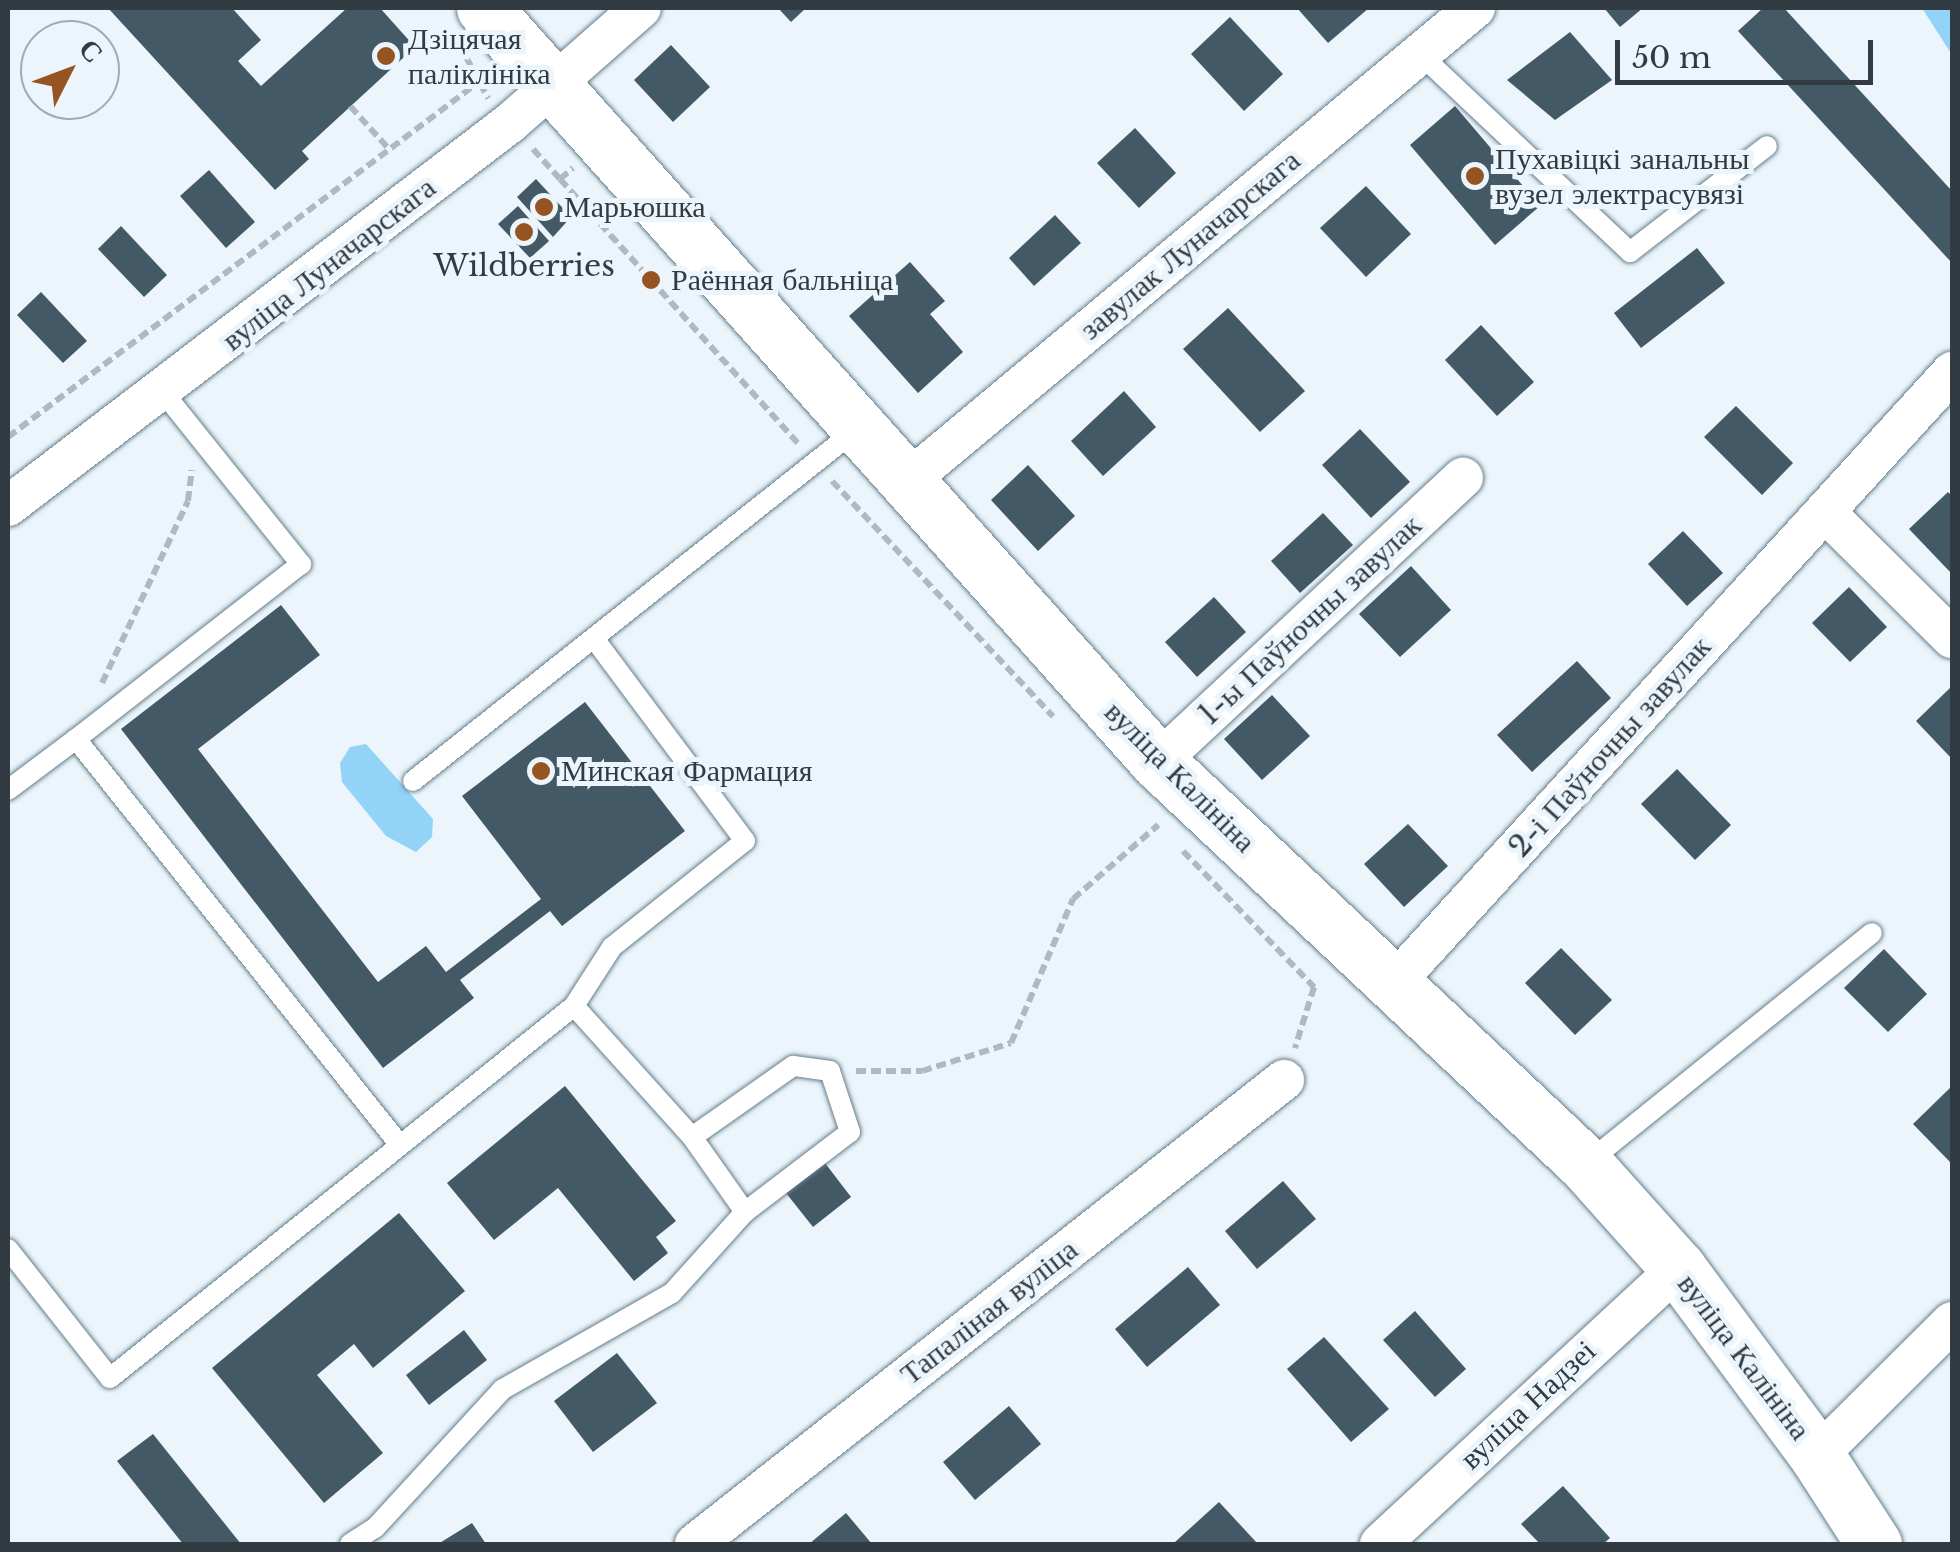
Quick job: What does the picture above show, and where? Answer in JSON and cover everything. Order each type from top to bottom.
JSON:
[{"type":"main road","name":"вуліца Калініна","points":[[484,8],[557,83],[835,446],[906,483],[1151,786],[1396,982],[1585,1164],[1678,1268],[1817,1456],[1874,1544]]},
{"type":"street","name":"вуліца Луначарскага","points":[[8,506],[164,392],[557,83],[641,8]]},
{"type":"street","name":"завулак Луначарскага","points":[[906,483],[1476,8]]},
{"type":"street","name":"2-і Паўночны завулак","points":[[1396,982],[1952,372]]},
{"type":"street","name":"1-ы Паўночны завулак","points":[[1151,786],[1463,478]]},
{"type":"street","points":[[1825,512],[1952,638]]},
{"type":"street","name":"Тапаліная вуліца","points":[[695,1544],[1284,1080]]},
{"type":"street","name":"вуліца Надзеі","points":[[1380,1544],[1678,1268]]},
{"type":"street","points":[[1817,1456],[1952,1322]]},
{"type":"lane","points":[[1420,54],[1630,252],[1767,146]]},
{"type":"lane","points":[[8,790],[300,564],[164,392]]},
{"type":"lane","points":[[413,781],[835,446]]},
{"type":"lane","points":[[12,1263],[110,1378],[574,1006],[612,947],[745,841],[594,640]]},
{"type":"lane","points":[[76,738],[400,1145]]},
{"type":"lane","points":[[1585,1164],[1872,932]]},
{"type":"lane","points":[[574,1006],[692,1137],[745,1212]]},
{"type":"lane","points":[[350,1544],[375,1528],[503,1388],[672,1293],[745,1212],[850,1132],[830,1070],[793,1066],[692,1137]]},
{"type":"path","points":[[8,437],[476,84]]},
{"type":"path","points":[[350,106],[390,150]]},
{"type":"path","points":[[560,179],[835,446],[1065,729]]},
{"type":"path","points":[[76,738],[188,501],[197,431]]},
{"type":"path","points":[[1151,786],[1158,825],[1314,988],[1284,1080]]},
{"type":"path","points":[[830,1070],[922,1071],[1011,1043],[1073,898],[1158,825]]},
{"type":"shaded area","points":[[1922,8],[1952,8],[1952,55]]},
{"type":"shaded area","points":[[366,744],[433,819],[432,837],[416,852],[386,836],[342,782],[340,763],[350,747]]},
{"type":"building","points":[[108,8],[232,8],[261,40],[238,61],[261,86],[347,8],[380,8],[415,47],[302,151],[309,159],[275,190]]},
{"type":"building","points":[[778,8],[806,8],[791,22]]},
{"type":"building","points":[[1297,8],[1369,8],[1328,43]]},
{"type":"building","points":[[1604,8],[1643,8],[1620,27]]},
{"type":"building","points":[[1763,8],[1784,8],[1952,191],[1952,263],[1738,31]]},
{"type":"building","points":[[1230,17],[1283,74],[1244,111],[1191,54]]},
{"type":"building","points":[[1570,32],[1612,80],[1555,120],[1507,80]]},
{"type":"building","points":[[671,45],[710,87],[673,122],[634,80]]},
{"type":"building","name":"Пухавіцкі занальны вузел электрасувязі","points":[[1455,106],[1540,206],[1495,245],[1410,145]]},
{"type":"building","points":[[1135,128],[1176,173],[1139,208],[1097,163]]},
{"type":"building","points":[[209,170],[255,222],[226,248],[180,196]]},
{"type":"building","name":"Марьюшка","points":[[536,179],[571,217],[553,237],[517,197]]},
{"type":"building","points":[[1366,186],[1411,234],[1366,277],[1320,228]]},
{"type":"building","name":"Wildberries","points":[[518,206],[549,241],[530,258],[498,224]]},
{"type":"building","points":[[1055,215],[1081,243],[1034,286],[1009,258]]},
{"type":"building","points":[[121,226],[167,275],[144,297],[98,249]]},
{"type":"building","points":[[1697,248],[1725,283],[1641,348],[1614,313]]},
{"type":"building","points":[[910,262],[945,301],[930,314],[963,352],[918,393],[849,316]]},
{"type":"building","points":[[41,292],[87,341],[63,363],[17,315]]},
{"type":"building","points":[[1228,308],[1305,391],[1260,432],[1183,349]]},
{"type":"building","points":[[1481,325],[1534,382],[1497,416],[1445,360]]},
{"type":"building","points":[[1124,391],[1156,427],[1103,476],[1071,441]]},
{"type":"building","points":[[1736,406],[1793,463],[1762,495],[1704,437]]},
{"type":"building","points":[[1360,429],[1410,482],[1371,518],[1322,465]]},
{"type":"building","points":[[1028,465],[1075,516],[1038,551],[991,500]]},
{"type":"building","points":[[1948,492],[1952,496],[1952,574],[1909,529]]},
{"type":"building","points":[[1323,513],[1353,545],[1300,593],[1271,561]]},
{"type":"building","points":[[1683,531],[1723,573],[1687,606],[1648,564]]},
{"type":"building","points":[[1411,566],[1451,610],[1400,657],[1359,614]]},
{"type":"building","points":[[1849,587],[1887,627],[1850,662],[1812,623]]},
{"type":"building","points":[[1214,597],[1246,632],[1197,677],[1165,642]]},
{"type":"building","points":[[281,605],[320,655],[198,749],[378,982],[426,946],[446,972],[541,899],[462,796],[585,702],[685,831],[562,926],[550,911],[460,980],[474,998],[383,1068],[121,729]]},
{"type":"building","points":[[1577,661],[1611,698],[1532,772],[1497,735]]},
{"type":"building","points":[[1952,690],[1952,759],[1916,721]]},
{"type":"building","points":[[1272,695],[1310,736],[1262,780],[1224,739]]},
{"type":"building","points":[[1677,769],[1731,825],[1695,860],[1641,804]]},
{"type":"building","points":[[1408,824],[1448,866],[1404,907],[1364,864]]},
{"type":"building","points":[[1561,948],[1612,1000],[1575,1035],[1525,983]]},
{"type":"building","points":[[1884,949],[1927,994],[1888,1032],[1844,988]]},
{"type":"building","points":[[565,1086],[676,1221],[656,1237],[668,1253],[634,1281],[558,1188],[494,1240],[447,1183]]},
{"type":"building","points":[[1952,1086],[1952,1159],[1950,1162],[1913,1124]]},
{"type":"building","points":[[825,1163],[851,1197],[813,1227],[786,1193]]},
{"type":"building","points":[[1283,1181],[1316,1219],[1257,1269],[1225,1231]]},
{"type":"building","points":[[399,1213],[465,1291],[373,1368],[354,1344],[317,1375],[383,1453],[324,1503],[212,1368]]},
{"type":"building","points":[[1188,1267],[1220,1305],[1147,1367],[1115,1329]]},
{"type":"building","points":[[1415,1311],[1466,1369],[1435,1397],[1383,1340]]},
{"type":"building","points":[[464,1330],[487,1360],[429,1405],[406,1375]]},
{"type":"building","points":[[1324,1337],[1389,1409],[1351,1442],[1287,1369]]},
{"type":"building","points":[[617,1353],[657,1403],[593,1452],[554,1401]]},
{"type":"building","points":[[1009,1406],[1041,1444],[975,1500],[943,1462]]},
{"type":"building","points":[[153,1434],[241,1544],[183,1544],[117,1461]]},
{"type":"building","points":[[1563,1486],[1610,1538],[1603,1544],[1540,1544],[1521,1524]]},
{"type":"building","points":[[1219,1502],[1258,1544],[1175,1542]]},
{"type":"building","points":[[846,1513],[872,1544],[809,1544]]},
{"type":"building","points":[[472,1523],[486,1544],[438,1544]]},
{"type":"place","name":"Дзіцячая паліклініка","points":[[386,56]]},
{"type":"place","name":"Пухавіцкі занальны вузел электрасувязі","points":[[1475,176]]},
{"type":"place","name":"Марьюшка","points":[[544,207]]},
{"type":"place","name":"Wildberries","points":[[524,232]]},
{"type":"place","name":"Раённая бальніца","points":[[651,280]]},
{"type":"place","name":"Минская Фармация","points":[[541,771]]}]
